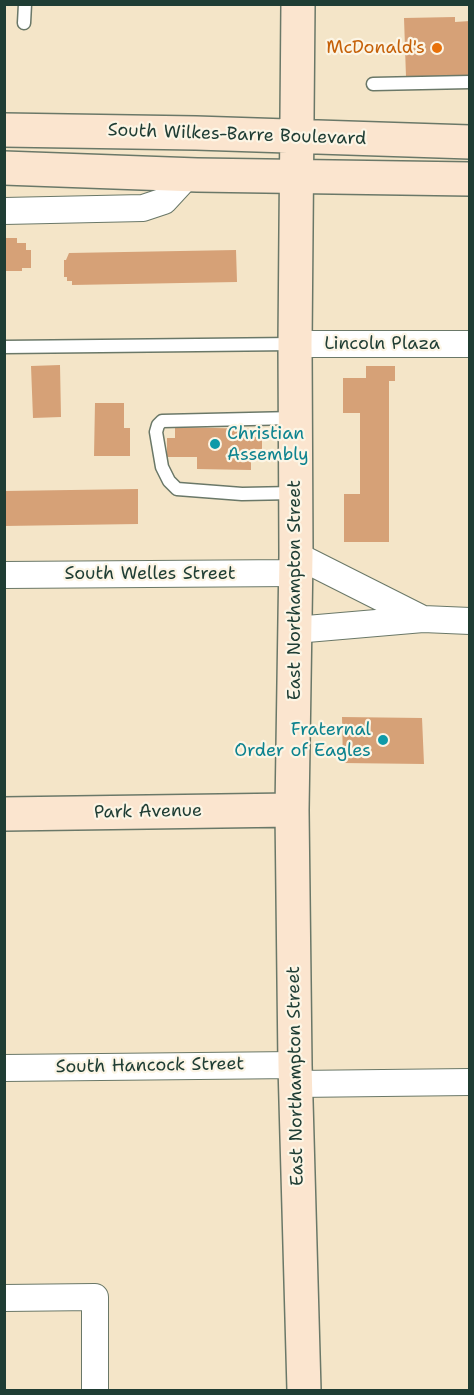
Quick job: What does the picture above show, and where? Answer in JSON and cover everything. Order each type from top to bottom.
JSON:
[{"type":"main road","name":"East Northampton Street","points":[[298,4],[295,344],[296,630],[292,810],[304,1390]]},
{"type":"main road","name":"South Wilkes-Barre Boulevard","points":[[4,130],[196,133],[470,142]]},
{"type":"main road","points":[[5,170],[470,179]]},
{"type":"main road","name":"Park Avenue","points":[[4,814],[292,810]]},
{"type":"street","points":[[4,211],[143,208],[164,201],[188,175]]},
{"type":"street","name":"Lincoln Plaza","points":[[295,344],[470,344]]},
{"type":"street","points":[[296,564],[423,619]]},
{"type":"street","name":"South Welles Street","points":[[4,575],[296,564]]},
{"type":"street","points":[[296,630],[423,619],[470,621]]},
{"type":"street","name":"South Hancock Street","points":[[4,1068],[296,1074],[470,1082]]},
{"type":"street","points":[[4,1298],[94,1297],[95,1390]]},
{"type":"lane","points":[[24,23],[25,4]]},
{"type":"lane","points":[[373,84],[470,82]]},
{"type":"lane","points":[[4,347],[295,344]]},
{"type":"lane","points":[[296,418],[162,421],[158,424],[156,432],[162,467],[169,481],[177,489],[242,494],[296,493]]},
{"type":"building","name":"McDonald's","points":[[455,17],[455,22],[470,21],[470,75],[406,77],[404,18]]},
{"type":"building","points":[[4,238],[17,238],[17,243],[26,243],[26,250],[31,250],[31,268],[22,268],[22,271],[4,271]]},
{"type":"building","points":[[236,250],[237,282],[72,285],[72,281],[67,281],[67,277],[64,277],[64,260],[69,253]]},
{"type":"building","points":[[60,365],[61,417],[33,418],[31,366]]},
{"type":"building","points":[[366,366],[395,366],[395,381],[389,381],[389,542],[344,542],[344,494],[360,494],[360,413],[343,413],[343,378],[366,378]]},
{"type":"building","points":[[95,403],[124,403],[124,428],[130,428],[130,456],[94,456]]},
{"type":"building","name":"Christian Assembly","points":[[175,427],[255,429],[255,437],[262,438],[262,449],[256,449],[256,457],[251,457],[251,470],[197,469],[197,457],[167,457],[167,438],[175,438]]},
{"type":"building","points":[[138,489],[138,524],[4,526],[4,491]]},
{"type":"building","name":"Fraternal Order of Eagles","points":[[342,717],[422,718],[424,764],[343,763]]},
{"type":"place","name":"McDonald's","points":[[437,48]]},
{"type":"place","name":"Christian Assembly","points":[[215,444]]},
{"type":"place","name":"Fraternal Order of Eagles","points":[[383,740]]}]
